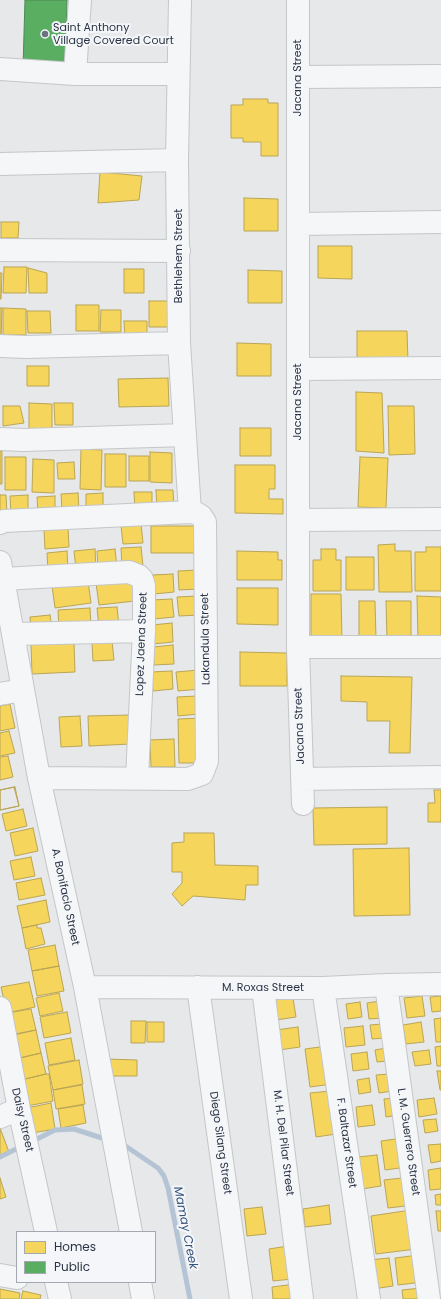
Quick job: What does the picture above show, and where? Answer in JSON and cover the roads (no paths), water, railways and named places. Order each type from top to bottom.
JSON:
[{"type":"street","points":[[75,74],[80,0]]},
{"type":"street","name":"Bethlehem Street","points":[[180,0],[177,160],[179,343],[190,512]]},
{"type":"street","name":"Jacana Street","points":[[298,0],[298,647],[303,804]]},
{"type":"street","points":[[0,69],[75,74],[178,74]]},
{"type":"street","points":[[298,77],[441,76]]},
{"type":"street","points":[[0,164],[177,160]]},
{"type":"street","points":[[298,224],[441,222]]},
{"type":"street","points":[[0,250],[179,251]]},
{"type":"street","points":[[0,346],[26,347],[179,343]]},
{"type":"street","points":[[298,369],[441,368]]},
{"type":"street","points":[[0,439],[24,440],[185,435]]},
{"type":"street","points":[[0,523],[4,521],[190,512]]},
{"type":"street","name":"Lakandula Street","points":[[137,778],[188,779],[202,774],[207,761],[205,522],[201,516],[190,512]]},
{"type":"street","points":[[298,520],[441,519]]},
{"type":"street","name":"Lopez Jaena Street","points":[[2,570],[129,572],[134,573],[142,579],[144,586],[144,631],[137,778]]},
{"type":"street","name":"A. Bonifacio Street","points":[[2,570],[39,778],[85,987],[131,1231]]},
{"type":"street","points":[[13,634],[144,631]]},
{"type":"street","points":[[298,647],[441,647]]},
{"type":"street","points":[[0,694],[23,690]]},
{"type":"street","points":[[302,779],[441,777]]},
{"type":"street","points":[[39,778],[137,778]]},
{"type":"street","name":"M. Roxas Street","points":[[85,987],[323,988],[441,984]]},
{"type":"street","name":"L. M. Guerrero Street","points":[[386,985],[429,1299]]},
{"type":"street","name":"Diego Silang Street","points":[[198,987],[241,1299]]},
{"type":"street","name":"M. H. Del Pilar Street","points":[[263,988],[302,1299]]},
{"type":"street","name":"F. Baltazar Street","points":[[323,988],[369,1299]]},
{"type":"street","name":"Daisy Street","points":[[0,1008],[9,1113],[24,1130],[46,1231]]},
{"type":"street","points":[[0,1275],[16,1278]]},
{"type":"street","points":[[140,1283],[143,1299]]},
{"type":"waterway","name":"Mamay Creek","points":[[31,1142],[55,1130],[74,1129],[108,1140]]},
{"type":"waterway","name":"Mamay Creek","points":[[120,1144],[127,1147],[158,1168],[164,1176],[168,1188],[190,1299]]},
{"type":"waterway","name":"Mamay Creek","points":[[0,1157],[22,1146]]},
{"type":"place","name":"Saint Anthony Village Covered Court","points":[[45,34]]}]
